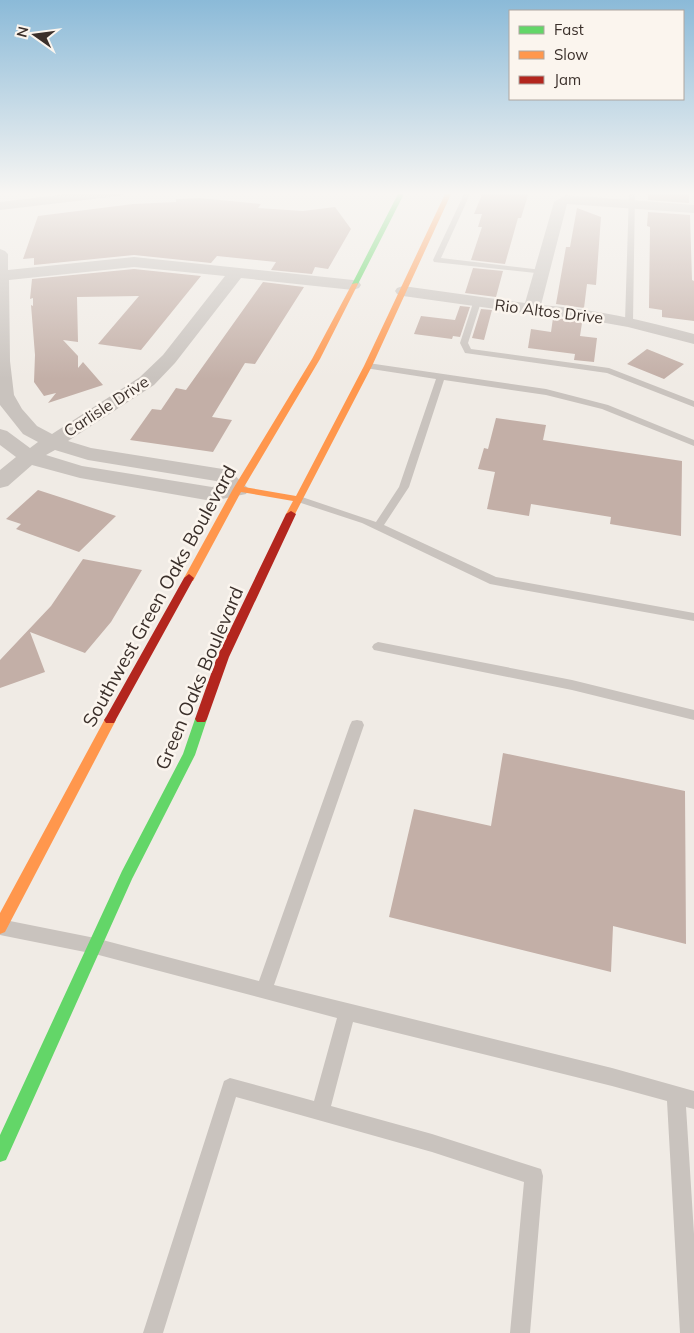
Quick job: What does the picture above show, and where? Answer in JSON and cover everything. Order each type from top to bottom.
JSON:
[{"type":"main road","points":[[353,285],[369,254]]},
{"type":"main road","name":"Green Oaks Boulevard","points":[[0,1154],[127,875],[190,755],[223,657],[299,499],[368,366],[420,254]]},
{"type":"main road","name":"Southwest Green Oaks Boulevard","points":[[0,927],[68,797],[238,489],[316,359],[353,285]]},
{"type":"main road","points":[[238,489],[299,499]]},
{"type":"street","points":[[0,254],[1,367],[4,395],[14,412],[30,430],[52,442],[88,454],[222,475],[238,489]]},
{"type":"street","points":[[532,309],[547,254]]},
{"type":"street","points":[[1,276],[134,262],[353,285]]},
{"type":"street","name":"Carlisle Drive","points":[[0,481],[29,457],[147,381],[170,359],[237,272]]},
{"type":"street","name":"Rio Altos Drive","points":[[403,292],[577,313],[629,322],[694,339]]},
{"type":"street","points":[[0,434],[29,457],[80,472],[212,494],[238,489]]},
{"type":"lane","points":[[440,254],[437,260],[542,272]]},
{"type":"lane","points":[[629,322],[631,254]]},
{"type":"lane","points":[[477,302],[464,343],[468,352],[609,371],[694,404]]},
{"type":"lane","points":[[368,366],[546,392],[605,406],[694,443]]},
{"type":"lane","points":[[378,527],[404,487],[441,377]]},
{"type":"lane","points":[[299,499],[378,527],[494,581],[694,617]]},
{"type":"lane","points":[[378,647],[572,685],[694,715]]},
{"type":"lane","points":[[264,991],[357,725]]},
{"type":"lane","points":[[0,927],[95,946],[346,1012],[583,1069],[685,1098],[690,1333]]},
{"type":"lane","points":[[320,1112],[346,1012]]},
{"type":"lane","points":[[153,1333],[230,1087],[432,1144],[534,1176],[520,1333]]},
{"type":"building","points":[[25,254],[337,254],[328,269],[315,267],[312,274],[271,270],[276,262],[217,256],[211,263],[134,255],[34,265],[34,258],[23,259]]},
{"type":"building","points":[[473,254],[508,254],[505,264],[471,260]]},
{"type":"building","points":[[565,254],[598,254],[596,285],[587,284],[584,308],[556,304]]},
{"type":"building","points":[[650,254],[691,254],[692,280],[694,281],[694,321],[662,317],[662,310],[649,308]]},
{"type":"building","points":[[473,268],[503,271],[496,297],[465,293]]},
{"type":"building","points":[[134,269],[201,276],[141,350],[98,344],[139,296],[77,297],[78,342],[63,340],[78,356],[78,368],[83,362],[103,385],[48,403],[56,393],[44,396],[34,382],[35,355],[31,305],[33,306],[33,298],[30,299],[32,279]]},
{"type":"building","points":[[263,282],[304,287],[255,364],[245,363],[212,417],[232,420],[213,452],[130,440],[152,409],[161,410],[176,388],[186,390]]},
{"type":"building","points":[[460,306],[470,307],[460,337],[453,336],[452,339],[414,334],[421,316],[455,320]]},
{"type":"building","points":[[481,309],[492,310],[484,340],[472,338]]},
{"type":"building","points":[[553,318],[574,320],[582,323],[580,336],[597,338],[594,362],[574,360],[575,354],[528,348],[531,329],[551,332]]},
{"type":"building","points":[[647,349],[684,364],[664,379],[627,364]]},
{"type":"building","points":[[496,418],[546,425],[543,440],[682,461],[681,536],[610,524],[611,517],[531,504],[529,516],[487,509],[495,472],[478,469],[484,448],[488,449]]},
{"type":"building","points":[[38,490],[116,516],[79,552],[16,529],[21,524],[6,519]]},
{"type":"building","points":[[83,559],[142,570],[111,622],[85,653],[30,632],[45,672],[0,688],[0,660],[51,606]]},
{"type":"building","points":[[503,753],[685,791],[686,944],[613,926],[611,972],[389,917],[414,809],[491,826]]},
{"type":"traffic: fast","points":[[355,284],[370,254]]},
{"type":"traffic: fast","points":[[0,1154],[127,875],[189,755],[201,719]]},
{"type":"traffic: slow","points":[[291,514],[368,366],[420,254]]},
{"type":"traffic: slow","points":[[189,578],[238,489],[316,359],[355,284]]},
{"type":"traffic: slow","points":[[238,489],[299,499]]},
{"type":"traffic: slow","points":[[0,927],[110,720]]},
{"type":"traffic: jam","points":[[201,719],[223,657],[291,514]]},
{"type":"traffic: jam","points":[[110,720],[189,578]]}]
